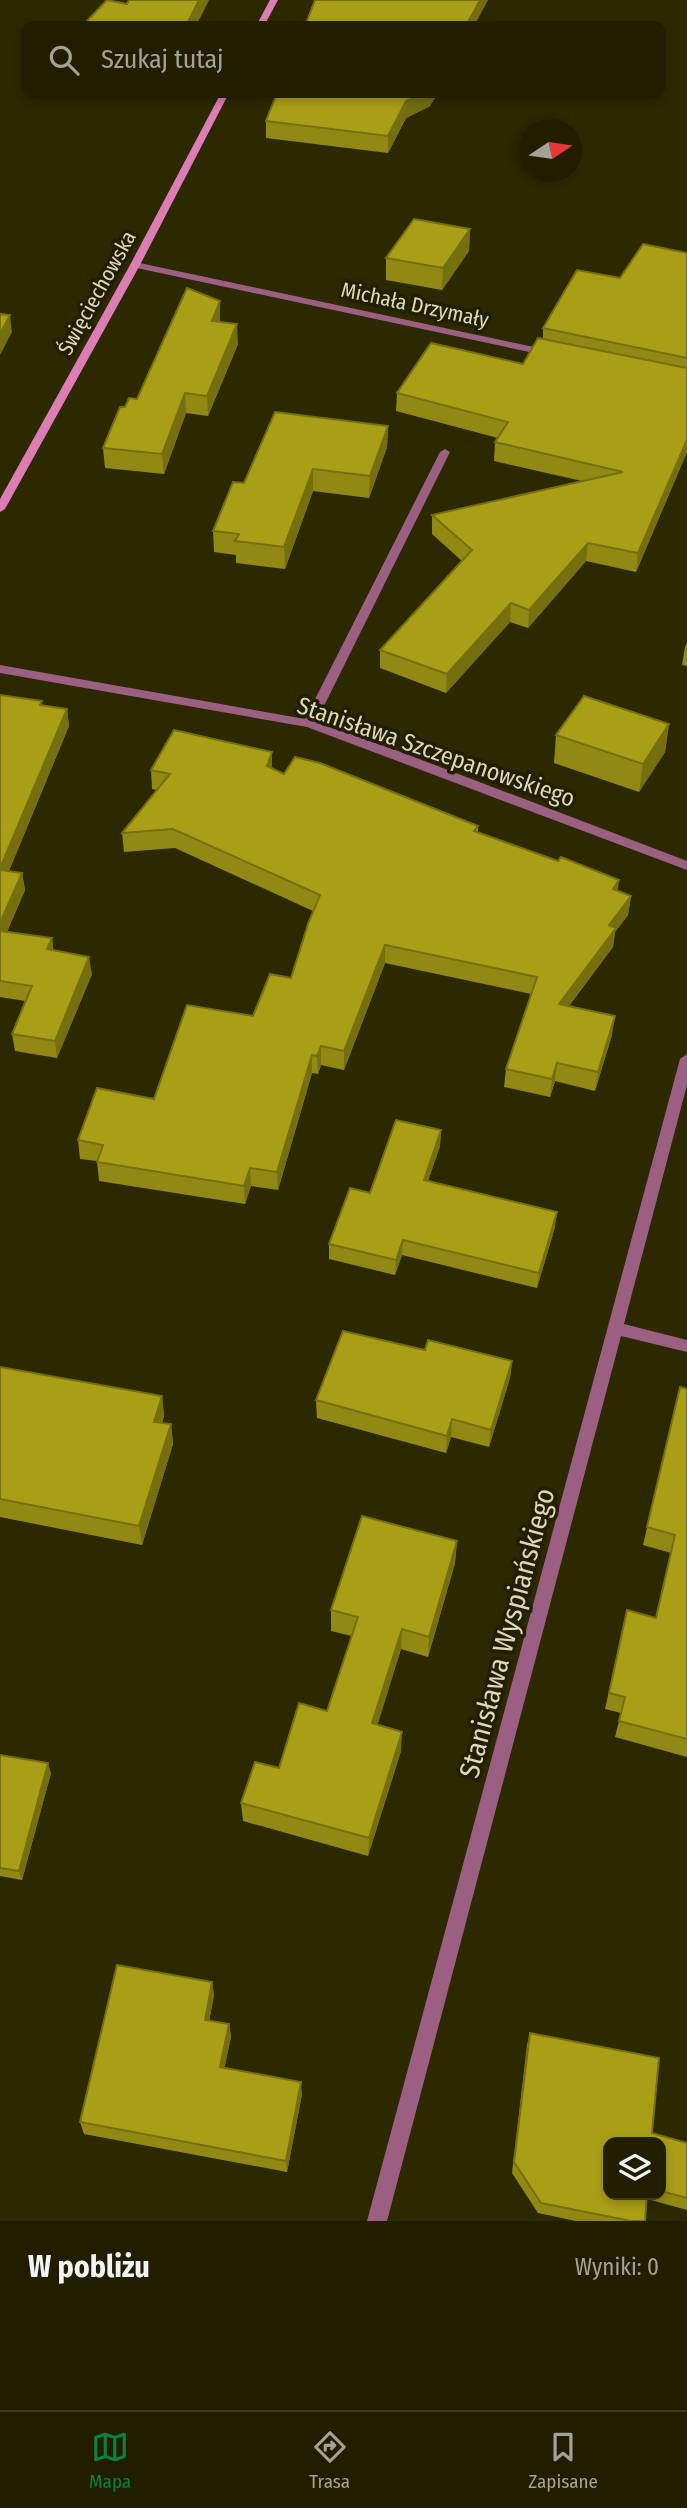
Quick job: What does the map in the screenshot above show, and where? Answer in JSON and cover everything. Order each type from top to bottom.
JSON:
[{"type":"street","points":[[263,21],[274,0]]},
{"type":"street","name":"Święciechowska","points":[[0,509],[135,265],[222,98]]},
{"type":"street","name":"Michała Drzymały","points":[[135,265],[553,354]]},
{"type":"street","points":[[309,724],[445,452]]},
{"type":"street","name":"Stanisława Szczepanowskiego","points":[[0,669],[309,724],[687,866]]},
{"type":"street","name":"Stanisława Wyspiańskiego","points":[[377,2221],[687,1059]]},
{"type":"street","points":[[615,1328],[687,1346]]},
{"type":"building","points":[[107,0],[127,4],[129,0],[199,0],[188,21],[87,21]]},
{"type":"building","points":[[315,0],[480,0],[469,21],[307,21]]},
{"type":"building","points":[[275,98],[413,98],[406,101],[388,136],[266,121]]},
{"type":"building","points":[[414,219],[470,229],[443,268],[386,258]]},
{"type":"building","points":[[643,244],[687,253],[687,358],[543,328],[577,270],[620,278]]},
{"type":"building","points":[[187,288],[220,301],[212,321],[237,324],[207,396],[185,393],[162,454],[103,448],[120,407],[125,407],[129,398],[137,399]]},
{"type":"building","points":[[0,314],[10,315],[0,334]]},
{"type":"building","points":[[538,338],[687,368],[687,440],[638,553],[588,543],[529,610],[511,603],[447,674],[380,650],[472,550],[432,515],[623,472],[495,442],[508,422],[397,393],[431,343],[523,364]]},
{"type":"building","points":[[275,412],[388,426],[370,476],[313,469],[284,547],[235,541],[239,534],[213,531],[233,482],[244,483]]},
{"type":"building","points":[[0,695],[42,701],[40,705],[67,709],[0,868]]},
{"type":"building","points":[[584,696],[669,724],[643,764],[556,735]]},
{"type":"building","points":[[174,730],[272,752],[267,766],[284,774],[295,757],[320,763],[478,826],[474,831],[558,861],[561,857],[619,880],[613,889],[631,896],[609,925],[616,928],[559,1004],[615,1016],[598,1072],[557,1063],[552,1079],[506,1069],[537,977],[385,945],[344,1051],[321,1046],[317,1056],[312,1055],[277,1172],[250,1168],[244,1186],[97,1162],[103,1145],[78,1140],[97,1088],[154,1099],[187,1005],[253,1016],[270,974],[291,978],[320,895],[173,829],[122,833],[170,774],[151,770]]},
{"type":"building","points":[[0,870],[22,873],[0,923]]},
{"type":"building","points":[[0,931],[52,938],[47,949],[89,957],[55,1041],[12,1034],[32,986],[0,981]]},
{"type":"building","points":[[396,1120],[441,1130],[424,1180],[557,1212],[539,1273],[403,1240],[396,1260],[329,1244],[350,1188],[370,1193]]},
{"type":"building","points":[[343,1331],[425,1350],[428,1340],[512,1361],[491,1430],[452,1419],[447,1436],[316,1400]]},
{"type":"building","points":[[0,1367],[162,1396],[154,1422],[171,1424],[139,1526],[0,1499]]},
{"type":"building","points":[[680,1387],[687,1389],[687,1739],[619,1721],[625,1697],[609,1693],[627,1610],[656,1618],[675,1535],[647,1527]]},
{"type":"building","points":[[362,1516],[457,1541],[429,1637],[402,1629],[372,1723],[402,1732],[369,1838],[241,1803],[255,1762],[279,1768],[299,1703],[327,1711],[358,1617],[331,1610]]},
{"type":"building","points":[[0,1755],[48,1763],[19,1871],[0,1868]]},
{"type":"building","points":[[117,1965],[212,1982],[205,2020],[229,2024],[220,2067],[301,2082],[286,2161],[80,2122]]},
{"type":"building","points":[[530,2033],[659,2058],[652,2133],[666,2137],[603,2137],[603,2200],[647,2200],[645,2221],[631,2221],[541,2203],[514,2162]]},
{"type":"building","points":[[666,2137],[687,2143],[687,2198],[666,2192]]}]
